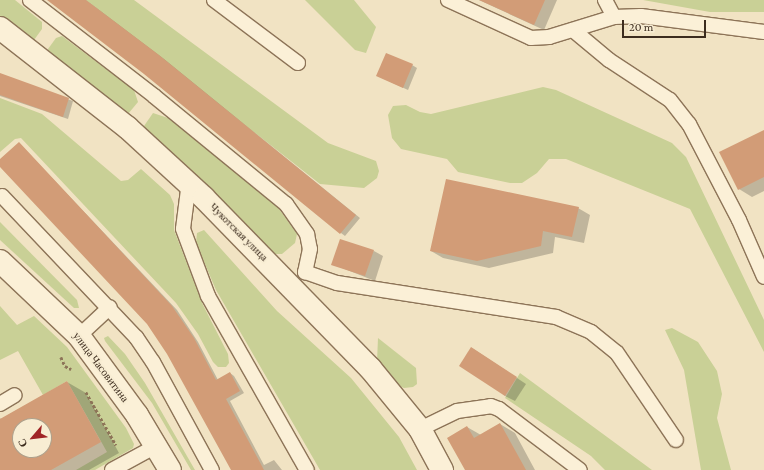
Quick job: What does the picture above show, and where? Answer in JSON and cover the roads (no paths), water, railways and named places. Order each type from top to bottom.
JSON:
[{"type":"street","name":"Чукотская улица","points":[[1,30],[128,128],[300,280],[420,429],[442,470]]},
{"type":"street","name":"улица Часовитина","points":[[0,261],[79,336],[137,415],[170,470]]},
{"type":"lane","points":[[30,0],[154,96],[286,204],[307,234],[310,249],[300,280],[337,283],[556,317],[591,332],[617,353],[676,440]]},
{"type":"lane","points":[[214,0],[298,63]]},
{"type":"lane","points":[[448,0],[532,38],[550,37],[614,17],[641,16],[764,32]]},
{"type":"lane","points":[[605,0],[614,17]]},
{"type":"lane","points":[[573,30],[609,60],[670,100],[689,124],[739,220],[764,277]]},
{"type":"lane","points":[[189,182],[183,229],[208,296],[307,470]]},
{"type":"lane","points":[[2,196],[110,307],[136,337],[153,362],[212,470]]},
{"type":"lane","points":[[79,336],[110,307]]},
{"type":"lane","points":[[0,404],[15,395]]},
{"type":"lane","points":[[420,429],[462,410],[491,406],[499,409],[580,470]]},
{"type":"lane","points":[[112,470],[156,446]]}]
